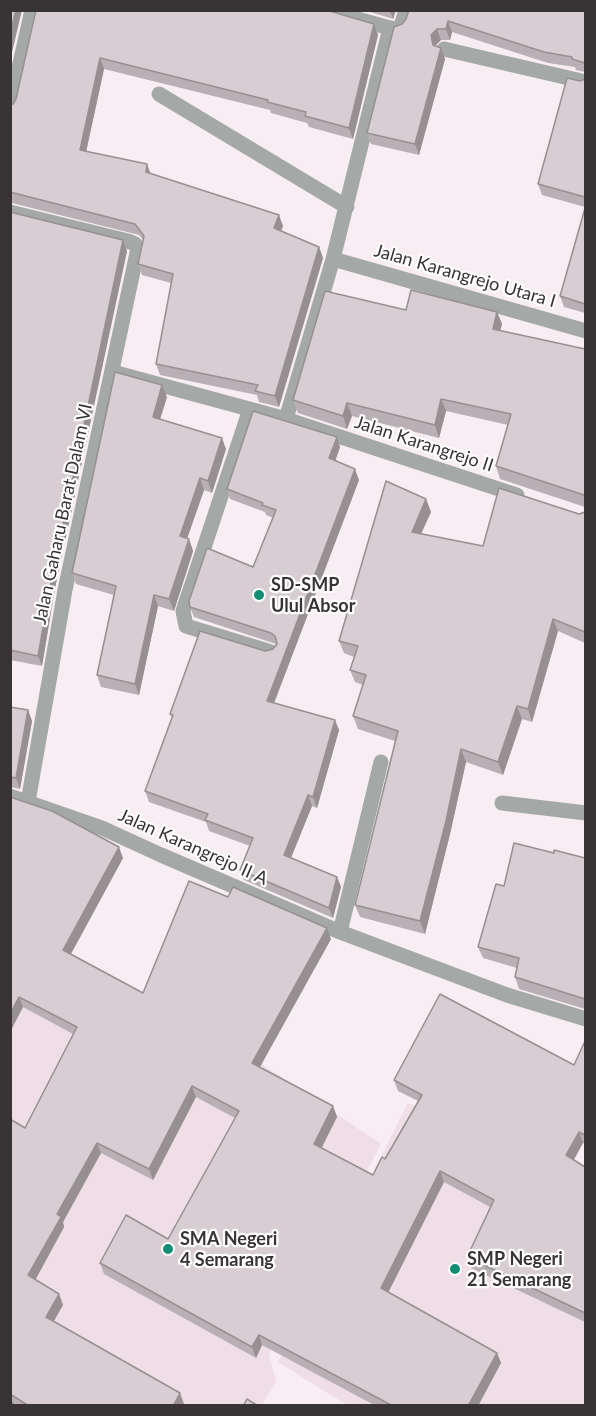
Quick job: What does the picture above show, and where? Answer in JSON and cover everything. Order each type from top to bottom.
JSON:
[{"type":"street","points":[[10,108],[32,10]]},
{"type":"street","points":[[325,10],[396,29],[401,26],[406,10]]},
{"type":"street","points":[[286,419],[347,207],[390,28]]},
{"type":"street","points":[[444,49],[585,82]]},
{"type":"street","points":[[159,94],[347,207]]},
{"type":"street","name":"Jalan Gaharu Barat Dalam VI","points":[[10,212],[128,242],[135,244],[138,248],[65,590],[28,802]]},
{"type":"street","name":"Jalan Karangrejo Utara I","points":[[333,259],[585,331]]},
{"type":"street","name":"Jalan Karangrejo II","points":[[113,372],[286,419],[530,499]]},
{"type":"street","points":[[250,409],[183,610],[186,626],[271,652]]},
{"type":"street","points":[[340,932],[381,762]]},
{"type":"street","name":"Jalan Karangrejo II A","points":[[10,796],[102,828],[340,932],[507,995],[585,1019]]},
{"type":"street","points":[[502,803],[585,813]]},
{"type":"shaded area","name":"SMA Negeri 4 Semarang","points":[[10,920],[222,1037],[381,1144],[269,1354],[276,1381],[262,1405],[11,1405]]},
{"type":"shaded area","name":"SMP Negeri 21 Semarang","points":[[408,1103],[585,1177],[585,1405],[347,1405],[278,1362]]},
{"type":"building","points":[[10,10],[16,10],[10,33]]},
{"type":"building","points":[[36,10],[326,10],[374,24],[349,128],[305,116],[306,112],[267,102],[268,100],[100,58],[80,150],[147,164],[146,172],[279,215],[274,228],[319,247],[275,396],[255,391],[258,385],[156,364],[173,274],[138,264],[144,236],[135,224],[10,192],[10,105],[16,99]]},
{"type":"building","points":[[409,10],[585,10],[585,63],[572,59],[572,57],[544,52],[448,21],[446,29],[437,29],[431,35],[433,45],[441,48],[415,144],[367,133],[394,27],[402,24]]},
{"type":"building","points":[[567,78],[580,81],[585,79],[585,197],[538,184]]},
{"type":"building","points":[[585,208],[585,304],[560,296]]},
{"type":"building","points":[[10,212],[123,240],[52,577],[38,656],[10,650]]},
{"type":"building","points":[[411,290],[497,312],[493,329],[585,349],[585,496],[496,466],[511,414],[441,399],[435,425],[347,403],[343,416],[293,400],[325,291],[406,310]]},
{"type":"building","points":[[115,372],[162,385],[153,417],[222,438],[208,481],[200,478],[180,536],[189,539],[169,599],[154,595],[135,684],[97,675],[116,586],[72,573]]},
{"type":"building","points":[[253,411],[337,437],[329,458],[355,469],[267,701],[335,720],[313,797],[308,795],[284,855],[337,877],[329,908],[240,870],[253,838],[205,820],[208,814],[145,791],[200,631],[265,651],[273,649],[277,644],[275,636],[271,633],[190,607],[189,601],[207,548],[253,567],[276,510],[227,489]]},
{"type":"building","points":[[386,481],[426,499],[412,532],[483,546],[499,488],[579,514],[585,512],[585,632],[553,619],[528,709],[517,706],[498,762],[461,749],[446,821],[420,921],[355,905],[398,731],[353,716],[366,675],[350,670],[358,646],[339,641]]},
{"type":"building","points":[[10,707],[28,710],[16,778],[10,777]]},
{"type":"building","points":[[10,797],[52,811],[119,847],[63,950],[143,993],[189,881],[228,897],[233,887],[327,928],[252,1063],[333,1106],[314,1144],[373,1175],[382,1157],[385,1159],[422,1095],[394,1080],[440,994],[574,1065],[585,1041],[585,1135],[579,1132],[566,1155],[585,1167],[585,1313],[467,1257],[494,1200],[440,1171],[381,1288],[497,1353],[468,1406],[393,1406],[259,1335],[252,1347],[100,1263],[126,1215],[168,1239],[239,1111],[192,1086],[149,1169],[97,1143],[57,1214],[61,1217],[28,1275],[59,1294],[46,1317],[180,1393],[173,1406],[29,1406],[10,1394],[10,1119],[25,1128],[77,1027],[19,997],[10,1014]]},
{"type":"building","points":[[514,843],[585,858],[585,999],[515,977],[519,958],[478,947],[496,884],[504,886]]},
{"type":"building","points":[[247,1399],[258,1406],[243,1406]]},
{"type":"place","name":"SD-SMP Ulul Absor","points":[[259,595]]},
{"type":"place","name":"SMA Negeri 4 Semarang","points":[[168,1249]]},
{"type":"place","name":"SMP Negeri 21 Semarang","points":[[455,1269]]}]
